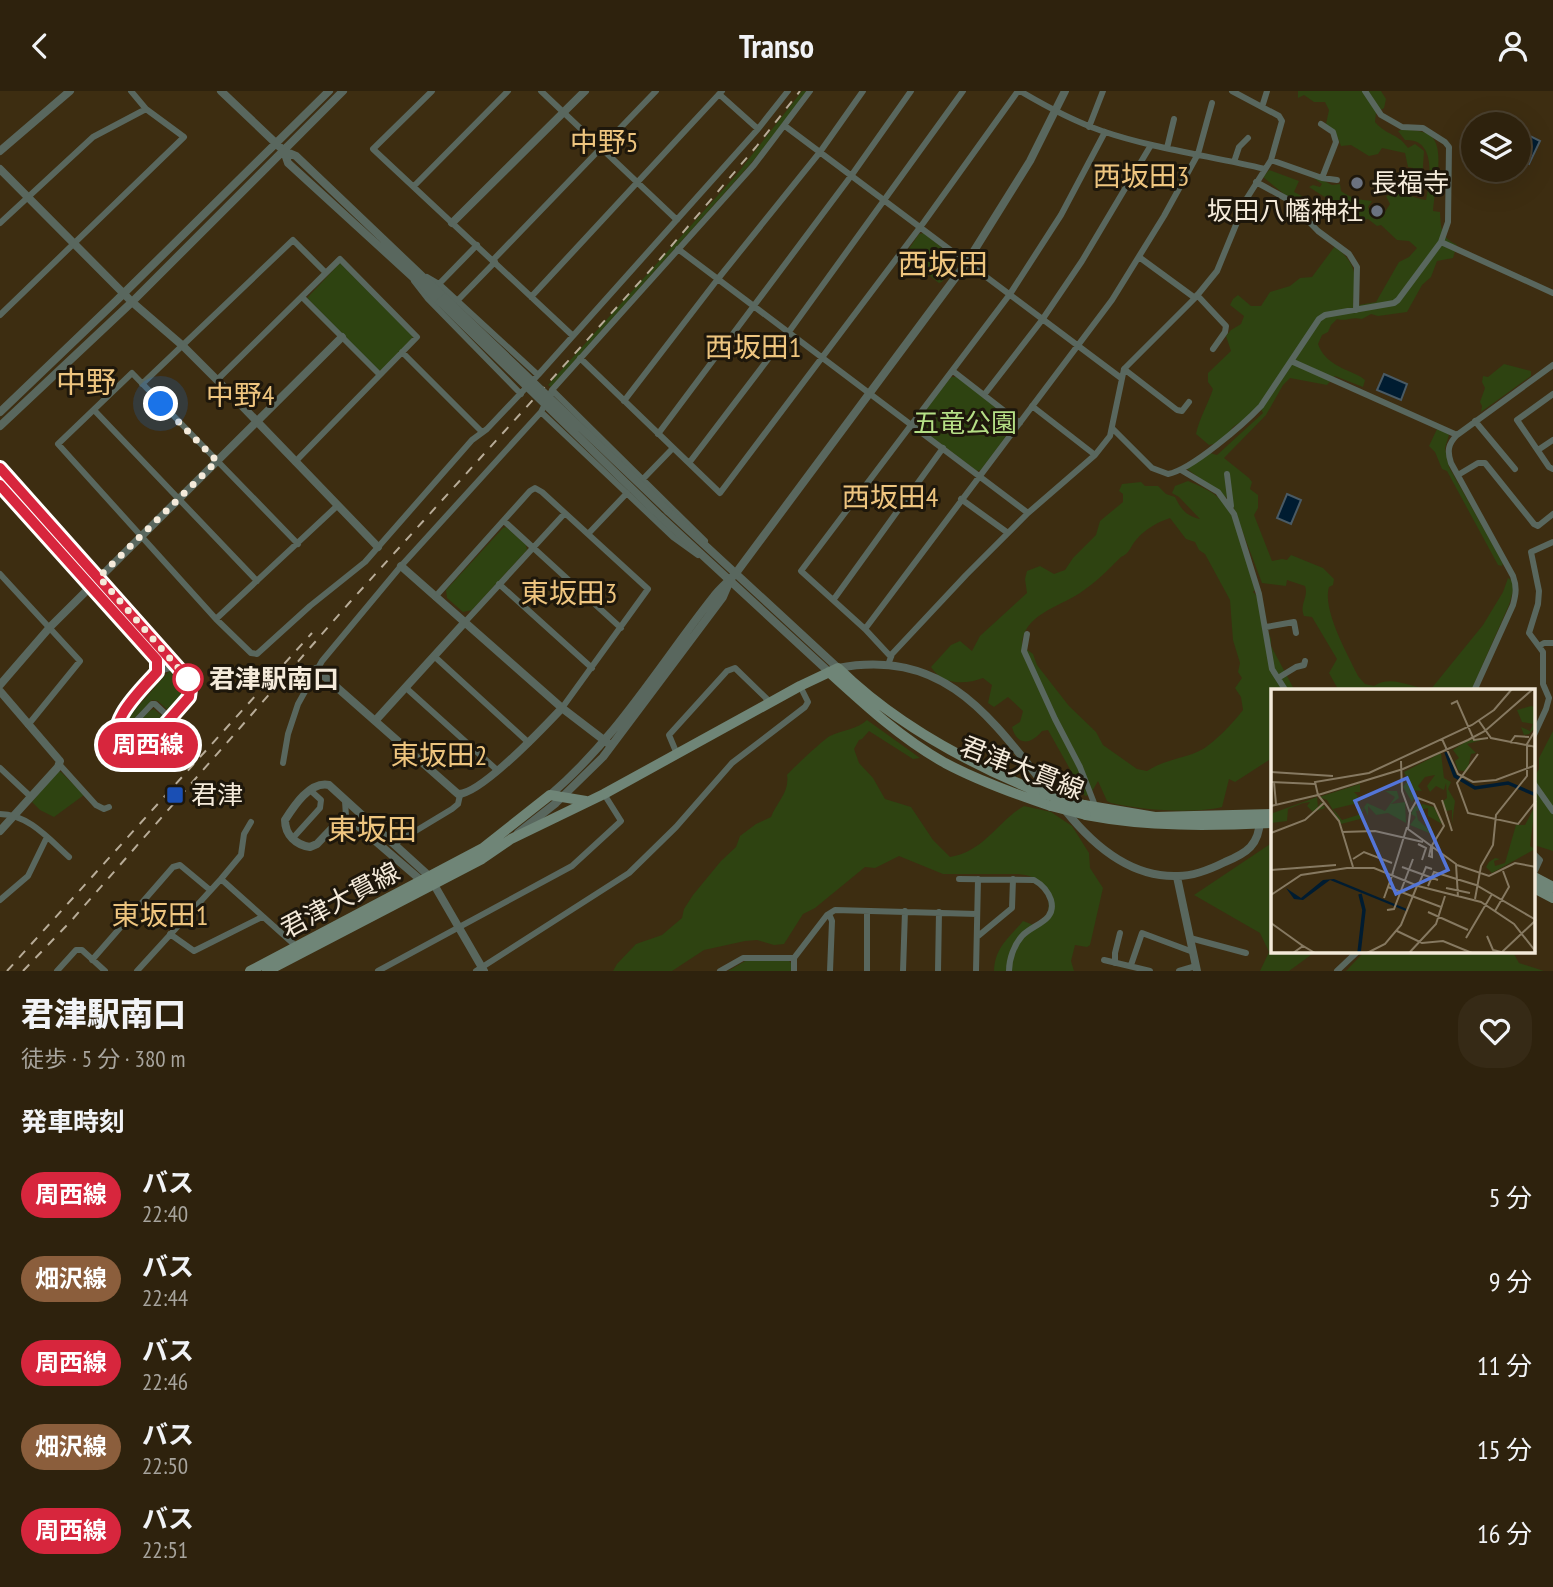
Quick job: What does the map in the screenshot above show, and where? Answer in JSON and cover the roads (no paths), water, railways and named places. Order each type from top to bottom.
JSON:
[{"type":"main road","points":[[0,468],[188,679],[189,697],[145,747],[130,749],[118,740],[116,733],[118,720],[157,672],[155,657],[0,485]]},
{"type":"main road","name":"君津大貫線","points":[[251,971],[427,881],[482,859],[511,838],[599,797],[770,702],[834,670]]},
{"type":"main road","name":"君津大貫線","points":[[834,670],[888,712],[919,732],[993,772],[1085,810],[1096,808],[1155,817],[1260,819],[1271,822]]},
{"type":"main road","name":"君津大貫線","points":[[834,670],[876,713],[937,758],[987,782],[1051,806],[1085,810],[1156,825],[1190,826],[1260,819],[1271,815]]},
{"type":"main road","points":[[550,795],[582,801],[599,797]]},
{"type":"main road","name":"君津大貫線","points":[[267,971],[483,848],[550,795]]},
{"type":"main road","points":[[1536,876],[1553,887]]},
{"type":"main road","points":[[1536,889],[1553,898]]},
{"type":"street","points":[[0,151],[70,91]]},
{"type":"street","points":[[0,316],[184,137],[146,109],[131,91]]},
{"type":"street","points":[[221,91],[284,151],[296,156],[415,276],[664,514],[834,670],[889,661],[947,594],[1028,513],[1095,456],[1113,429],[1124,369],[1217,271],[1241,209],[1271,160],[1282,121],[1279,116],[1231,91]]},
{"type":"street","points":[[0,412],[329,91]]},
{"type":"street","points":[[0,426],[132,302],[343,91]]},
{"type":"street","points":[[432,91],[373,149],[573,336]]},
{"type":"street","points":[[414,186],[508,91]]},
{"type":"street","points":[[541,91],[677,220]]},
{"type":"street","points":[[452,223],[585,91]]},
{"type":"street","points":[[458,300],[656,91]]},
{"type":"street","points":[[298,544],[132,373],[58,444],[216,618],[251,653],[257,654],[378,547],[472,440],[521,394],[758,129],[788,91]]},
{"type":"street","points":[[283,762],[295,714],[316,669],[401,566],[541,412],[552,390],[754,165],[810,91]]},
{"type":"street","points":[[624,401],[820,152],[863,91]]},
{"type":"street","points":[[658,433],[851,176],[911,91]]},
{"type":"street","points":[[689,463],[788,333],[963,91]]},
{"type":"street","points":[[580,358],[720,493],[1019,91],[1055,112],[1089,127],[1151,145],[1265,169]]},
{"type":"street","points":[[511,838],[561,797],[608,744],[716,594],[733,576],[967,262],[1012,192],[1065,91]]},
{"type":"street","points":[[1089,127],[1103,91]]},
{"type":"street","points":[[1262,107],[1267,91]]},
{"type":"street","points":[[1113,429],[1152,468],[1168,474],[1181,470],[1261,407],[1319,319],[1325,315],[1394,303],[1441,243],[1448,222],[1447,144],[1423,128],[1402,127],[1381,115],[1365,91]]},
{"type":"street","points":[[531,297],[720,92],[758,129]]},
{"type":"street","points":[[866,629],[1112,300],[1198,154],[1212,103]]},
{"type":"street","points":[[0,223],[93,137],[146,109]]},
{"type":"street","points":[[1167,148],[1174,119]]},
{"type":"street","points":[[1321,124],[1332,130],[1336,138],[1322,178]]},
{"type":"street","points":[[785,126],[1121,378]]},
{"type":"street","points":[[1105,132],[1061,215],[1010,295],[953,372],[910,423],[801,571],[866,629],[889,661],[948,684],[966,696],[1000,728],[1080,828],[1099,847],[1118,860],[1138,868],[1177,877],[1213,867],[1244,854],[1254,844],[1260,819]]},
{"type":"street","points":[[1234,162],[1239,147],[1248,138]]},
{"type":"street","points":[[984,395],[1042,320],[1089,250],[1151,145]]},
{"type":"street","points":[[1271,160],[1322,178],[1338,180]]},
{"type":"street","points":[[0,169],[132,302],[183,346],[378,547]]},
{"type":"street","points":[[1256,182],[1287,199],[1318,231],[1349,254],[1357,267],[1356,310]]},
{"type":"street","points":[[142,384],[293,240],[326,273]]},
{"type":"street","points":[[1441,243],[1553,293]]},
{"type":"street","points":[[439,283],[477,245]]},
{"type":"street","points":[[678,249],[1028,513]]},
{"type":"street","points":[[1139,257],[1196,296],[1226,326],[1213,349]]},
{"type":"street","points":[[217,380],[340,259],[417,337],[295,462]]},
{"type":"street","points":[[415,276],[439,283],[538,375]]},
{"type":"street","points":[[415,276],[428,299],[521,394]]},
{"type":"street","points":[[302,297],[380,375]]},
{"type":"street","points":[[0,685],[90,586],[342,337]]},
{"type":"street","points":[[402,352],[482,432]]},
{"type":"street","points":[[1290,361],[1457,435]]},
{"type":"street","points":[[1475,689],[1517,594],[1516,585],[1448,454],[1450,442],[1553,365]]},
{"type":"street","points":[[1124,369],[1177,410],[1182,411],[1189,402]]},
{"type":"street","points":[[953,372],[1020,423]]},
{"type":"street","points":[[552,390],[700,535],[714,559]]},
{"type":"street","points":[[1553,394],[1517,420],[1553,469]]},
{"type":"street","points":[[1032,406],[1095,456]]},
{"type":"street","points":[[94,410],[257,581]]},
{"type":"street","points":[[541,412],[673,537],[714,559]]},
{"type":"street","points":[[1475,421],[1515,468]]},
{"type":"street","points":[[1538,450],[1553,440]]},
{"type":"street","points":[[643,479],[673,448]]},
{"type":"street","points":[[834,599],[943,448]]},
{"type":"street","points":[[1458,475],[1478,463],[1485,463],[1534,524],[1538,526],[1553,514]]},
{"type":"street","points":[[1181,470],[1218,492],[1231,509]]},
{"type":"street","points":[[1227,474],[1231,509],[1259,594],[1272,669],[1285,689]]},
{"type":"street","points":[[316,669],[460,795],[472,792],[528,743],[562,708],[649,589],[535,488],[435,597]]},
{"type":"street","points":[[588,534],[627,493]]},
{"type":"street","points":[[961,499],[1008,533]]},
{"type":"street","points":[[216,618],[337,506]]},
{"type":"street","points":[[374,721],[565,513]]},
{"type":"street","points":[[504,521],[621,628]]},
{"type":"street","points":[[1536,731],[1548,705],[1548,692],[1543,684],[1543,652],[1530,633],[1539,591],[1531,552],[1553,542]]},
{"type":"street","points":[[401,566],[562,708],[608,744]]},
{"type":"street","points":[[0,575],[80,661],[28,725]]},
{"type":"street","points":[[499,584],[592,667]]},
{"type":"street","points":[[1266,627],[1294,622],[1296,633]]},
{"type":"street","points":[[1027,634],[1024,652],[1080,767],[1096,808]]},
{"type":"street","points":[[1539,646],[1544,642],[1553,643]]},
{"type":"street","points":[[434,656],[528,743]]},
{"type":"street","points":[[1278,678],[1304,665],[1305,661]]},
{"type":"street","points":[[157,672],[173,667],[181,670]]},
{"type":"street","points":[[677,754],[669,735],[727,671],[735,668],[770,702]]},
{"type":"street","points":[[1544,671],[1553,673]]},
{"type":"street","points":[[427,881],[352,821],[338,822],[310,847],[299,845],[292,839],[287,833],[285,820],[310,790],[317,785],[329,785],[394,844],[427,881],[458,928],[481,970],[629,873],[664,841],[732,763],[805,707],[807,696],[800,686]]},
{"type":"street","points":[[405,687],[496,770]]},
{"type":"street","points":[[0,691],[96,805],[104,809],[108,807]]},
{"type":"street","points":[[118,740],[152,704],[171,719]]},
{"type":"street","points":[[550,795],[608,744]]},
{"type":"street","points":[[0,831],[60,764]]},
{"type":"street","points":[[0,768],[31,797]]},
{"type":"street","points":[[1536,787],[1553,811]]},
{"type":"street","points":[[292,839],[320,808],[321,800],[310,790]]},
{"type":"street","points":[[394,844],[452,809],[458,804],[460,795]]},
{"type":"street","points":[[378,971],[572,866],[621,821],[599,797]]},
{"type":"street","points":[[343,820],[346,816],[345,799]]},
{"type":"street","points":[[0,814],[28,823],[69,857]]},
{"type":"street","points":[[137,971],[241,855],[244,834],[251,822]]},
{"type":"street","points":[[0,900],[28,876],[47,837]]},
{"type":"street","points":[[92,960],[173,867],[180,865],[210,890]]},
{"type":"street","points":[[1177,877],[1196,969],[1179,971]]},
{"type":"street","points":[[221,879],[297,947]]},
{"type":"street","points":[[959,879],[1034,880],[1040,883],[1051,898],[1049,917],[1023,936],[1014,947],[1009,971]]},
{"type":"street","points":[[976,971],[978,879]]},
{"type":"street","points":[[977,937],[1012,908],[1013,879]]},
{"type":"street","points":[[794,971],[794,958],[835,910],[977,914]]},
{"type":"street","points":[[867,911],[867,971]]},
{"type":"street","points":[[903,971],[905,911]]},
{"type":"street","points":[[938,971],[939,912]]},
{"type":"street","points":[[829,914],[832,921],[830,971]]},
{"type":"street","points":[[170,934],[194,951],[262,917]]},
{"type":"street","points":[[1115,963],[1120,933]]},
{"type":"street","points":[[1131,965],[1142,933],[1193,952]]},
{"type":"street","points":[[1190,938],[1246,953]]},
{"type":"street","points":[[57,971],[76,950],[82,950],[106,971]]},
{"type":"street","points":[[1336,971],[1356,953]]},
{"type":"street","points":[[720,971],[743,958],[794,958]]},
{"type":"street","points":[[1104,960],[1150,971]]},
{"type":"water","points":[[1531,136],[1540,141],[1531,160]]},
{"type":"water","points":[[1384,374],[1407,384],[1401,400],[1377,390]]},
{"type":"water","points":[[1287,494],[1301,500],[1291,524],[1277,518]]},
{"type":"railway","points":[[23,971],[71,921],[350,602],[655,265],[800,91]]},
{"type":"railway","points":[[7,971],[312,633]]},
{"type":"place","name":"長福寺","points":[[1357,183]]},
{"type":"place","name":"坂田八幡神社","points":[[1377,211]]},
{"type":"place","name":"君津駅南口","points":[[188,679]]},
{"type":"place","name":"君津","points":[[175,795]]},
{"type":"district","name":"中野5","points":[[604,142]]},
{"type":"district","name":"西坂田3","points":[[1141,176]]},
{"type":"district","name":"西坂田","points":[[943,265]]},
{"type":"district","name":"西坂田1","points":[[753,347]]},
{"type":"district","name":"中野","points":[[86,383]]},
{"type":"district","name":"中野4","points":[[240,395]]},
{"type":"district","name":"西坂田4","points":[[890,497]]},
{"type":"district","name":"東坂田3","points":[[569,593]]},
{"type":"district","name":"東坂田2","points":[[439,755]]},
{"type":"district","name":"東坂田","points":[[372,830]]},
{"type":"district","name":"東坂田1","points":[[160,915]]},
{"type":"park label","name":"五竜公園","points":[[965,423]]}]
